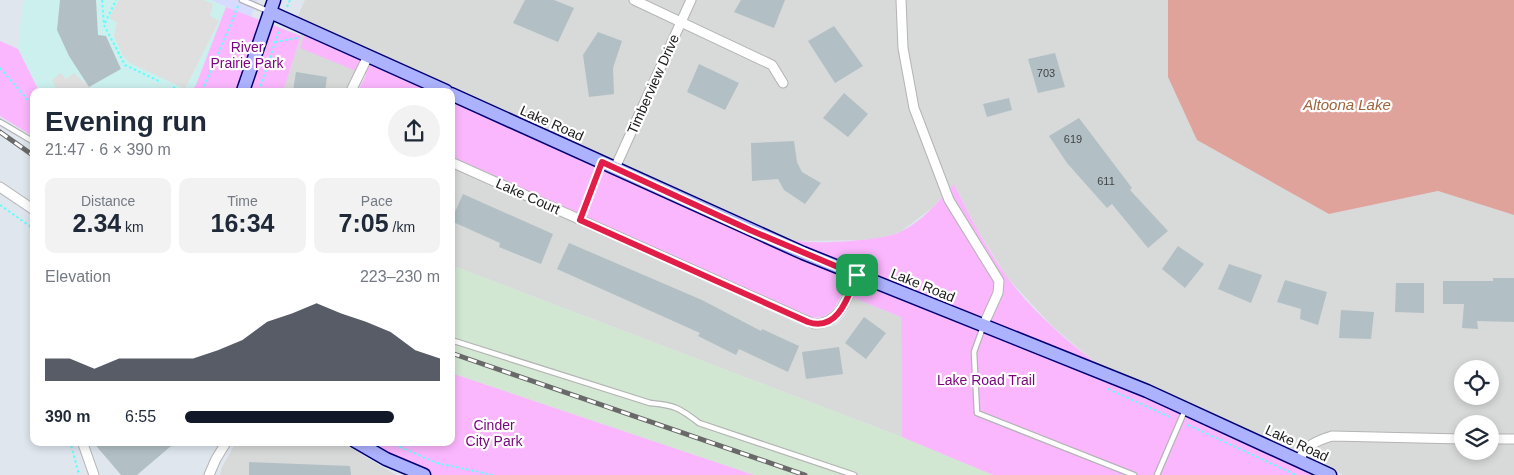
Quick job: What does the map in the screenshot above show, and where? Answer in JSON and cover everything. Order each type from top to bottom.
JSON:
[{"type":"street","points":[[634,0],[772,65],[783,83]]},
{"type":"street","name":"Timberview Drive","points":[[615,168],[691,0]]},
{"type":"street","points":[[901,0],[904,48],[914,108],[949,200],[1000,281],[998,293],[983,326]]},
{"type":"street","points":[[244,88],[272,6],[368,56],[439,88]]},
{"type":"street","points":[[353,88],[368,56]]},
{"type":"street","name":"Lake Road","points":[[455,96],[750,230],[1185,408],[1330,475]]},
{"type":"street","name":"Lake Court","points":[[455,164],[814,324],[825,323],[836,318],[857,275]]},
{"type":"street","points":[[0,187],[30,207]]},
{"type":"street","points":[[1299,460],[1304,449],[1317,441],[1332,436],[1454,439]]},
{"type":"street","points":[[1499,439],[1514,439]]},
{"type":"street","points":[[84,446],[94,475]]},
{"type":"street","points":[[210,475],[216,459],[224,446]]},
{"type":"street","points":[[364,446],[386,459],[424,475]]},
{"type":"lane","points":[[241,0],[272,6]]},
{"type":"lane","points":[[0,122],[30,140]]},
{"type":"lane","points":[[983,326],[974,352],[977,413],[1134,475]]},
{"type":"lane","points":[[455,341],[650,403],[672,405],[683,410],[699,423],[854,475]]},
{"type":"lane","points":[[1157,475],[1185,408]]},
{"type":"path","points":[[102,0],[104,25],[125,65],[161,82]]},
{"type":"path","points":[[104,25],[116,0]]},
{"type":"path","points":[[203,88],[241,0]]},
{"type":"path","points":[[261,88],[275,42],[297,38]]},
{"type":"path","points":[[0,68],[30,102]]},
{"type":"path","points":[[580,220],[602,162]]},
{"type":"path","points":[[0,205],[30,226]]},
{"type":"path","points":[[71,446],[80,475]]},
{"type":"path","points":[[398,446],[437,463],[493,475]]},
{"type":"shaded area","points":[[23,0],[211,0],[226,7],[194,88],[38,88],[18,49]]},
{"type":"shaded area","points":[[118,0],[204,0],[213,4],[210,16],[219,21],[186,88],[183,88],[130,63],[123,56],[114,36],[117,22],[109,18]]},
{"type":"shaded area","points":[[211,0],[257,0],[251,17]]},
{"type":"shaded area","points":[[305,0],[1168,0],[1168,77],[1329,214],[1438,191],[1514,215],[1514,475],[1344,475],[1096,363],[1052,326],[1007,277],[977,229],[954,184],[933,207],[900,232],[881,238],[861,240],[794,241],[365,49],[347,88],[284,88],[301,36],[298,16]]},
{"type":"shaded area","points":[[61,73],[66,79],[74,73],[91,88],[56,88],[52,80]]},
{"type":"shaded area","points":[[455,169],[810,329],[836,325],[845,316],[854,298],[901,317],[902,437],[455,267]]},
{"type":"shaded area","points":[[455,267],[902,437],[993,475],[754,475],[455,374]]},
{"type":"shaded area","points":[[234,446],[347,446],[396,475],[220,475],[222,467]]},
{"type":"green space","name":"River Prairie Park","points":[[226,7],[301,36],[284,88],[194,88]]},
{"type":"green space","name":"Lake Road Trail","points":[[307,29],[444,88],[360,88],[366,75],[300,48]]},
{"type":"green space","points":[[0,41],[18,49],[38,88],[30,88],[30,135],[0,116]]},
{"type":"green space","name":"Lake Road Trail","points":[[455,93],[633,169],[791,240],[830,242],[863,240],[900,232],[923,217],[954,184],[978,230],[1014,287],[1047,322],[1096,363],[1091,374],[1145,396],[1317,475],[993,475],[902,437],[901,317],[854,298],[841,296],[832,311],[823,317],[812,318],[455,158]]},
{"type":"green space","name":"Cinder City Park","points":[[455,374],[754,475],[427,475],[366,446],[455,446]]},
{"type":"water","name":"Altoona Lake","points":[[1168,0],[1514,0],[1514,215],[1438,191],[1329,214],[1197,140],[1168,77]]},
{"type":"building","points":[[60,0],[96,0],[98,35],[106,36],[121,69],[89,87],[69,56],[57,30]]},
{"type":"building","points":[[525,0],[554,0],[574,8],[558,42],[513,23]]},
{"type":"building","points":[[741,0],[785,0],[774,28],[734,12]]},
{"type":"building","points":[[834,26],[863,66],[835,83],[808,41]]},
{"type":"building","points":[[598,32],[622,41],[613,68],[614,94],[589,97],[583,55]]},
{"type":"building","points":[[1055,53],[1065,87],[1038,93],[1028,59]]},
{"type":"building","points":[[699,64],[739,83],[725,110],[687,92]]},
{"type":"building","points":[[296,72],[327,77],[325,88],[293,88]]},
{"type":"building","points":[[844,93],[868,114],[848,137],[823,118]]},
{"type":"building","points":[[1009,98],[1012,110],[987,117],[983,104]]},
{"type":"building","points":[[1079,118],[1132,188],[1130,190],[1168,231],[1148,248],[1112,204],[1107,208],[1067,163],[1049,136]]},
{"type":"building","points":[[794,141],[797,162],[802,172],[821,183],[805,204],[784,190],[778,179],[752,181],[751,143]]},
{"type":"building","points":[[463,194],[553,234],[541,264],[499,247],[500,243],[455,223],[455,212]]},
{"type":"building","points":[[569,243],[702,300],[761,331],[762,329],[799,346],[788,372],[739,349],[736,355],[698,336],[700,333],[557,269]]},
{"type":"building","points":[[1178,246],[1204,264],[1185,288],[1162,269]]},
{"type":"building","points":[[1229,264],[1262,275],[1251,303],[1218,289]]},
{"type":"building","points":[[1493,278],[1514,278],[1514,322],[1477,321],[1478,329],[1462,328],[1464,304],[1443,304],[1443,281],[1493,281]]},
{"type":"building","points":[[1285,280],[1327,292],[1318,325],[1300,319],[1301,309],[1277,302]]},
{"type":"building","points":[[1396,283],[1424,283],[1424,313],[1395,312]]},
{"type":"building","points":[[1341,310],[1374,312],[1371,339],[1339,338]]},
{"type":"building","points":[[864,317],[886,333],[866,359],[845,343]]},
{"type":"building","points":[[839,347],[843,374],[806,379],[802,352]]},
{"type":"building","points":[[96,446],[171,446],[137,475],[121,475]]},
{"type":"building","points":[[249,462],[350,466],[351,475],[249,475]]},
{"type":"railway","points":[[0,132],[30,153]]},
{"type":"railway","points":[[455,354],[805,475]]},
{"type":"route","points":[[602,162],[750,230],[857,275],[836,318],[825,323],[814,324],[580,220],[596,173],[602,162]]}]
